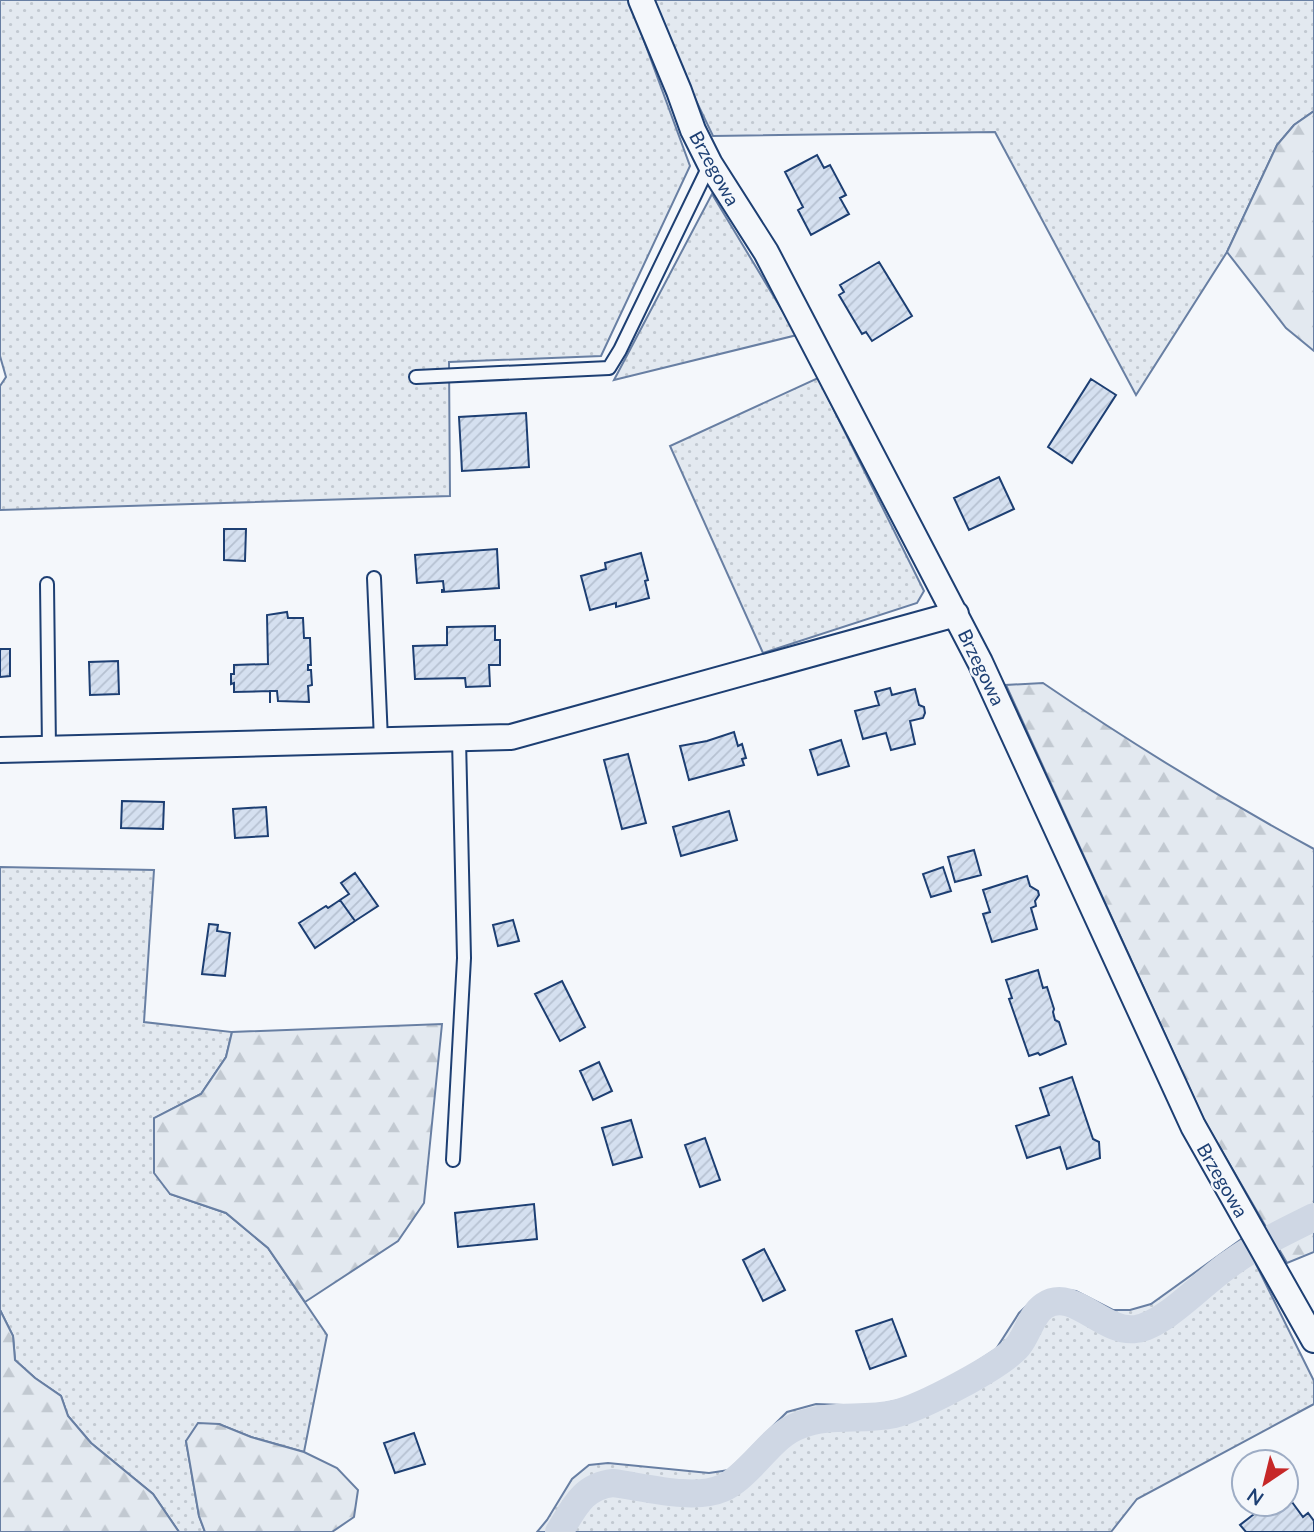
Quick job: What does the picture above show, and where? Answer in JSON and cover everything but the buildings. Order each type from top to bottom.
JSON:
[{"type":"street","name":"Brzegowa","points":[[641,0],[680,91],[693,130],[710,164],[766,252],[992,687],[1193,1126],[1314,1340]]},
{"type":"street","points":[[0,750],[511,737],[956,614]]},
{"type":"lane","points":[[416,377],[609,368],[621,350],[710,164]]},
{"type":"lane","points":[[374,578],[380,740]]},
{"type":"lane","points":[[47,584],[49,749]]},
{"type":"lane","points":[[453,1160],[464,958],[459,739]]},
{"type":"green space","points":[[0,0],[629,0],[690,166],[601,356],[449,362],[450,496],[0,510],[0,386],[6,377],[0,356]]},
{"type":"green space","points":[[648,0],[1314,0],[1314,111],[1294,125],[1277,145],[1227,252],[1136,395],[995,132],[713,136]]},
{"type":"green space","points":[[1314,111],[1314,351],[1286,328],[1227,252],[1277,145],[1294,125]]},
{"type":"green space","points":[[712,194],[797,335],[614,380]]},
{"type":"green space","points":[[818,378],[924,591],[917,603],[763,653],[670,446]]},
{"type":"green space","points":[[1043,683],[1176,769],[1314,849],[1314,1252],[1287,1263],[1204,1120],[1006,685]]},
{"type":"green space","points":[[0,867],[154,870],[144,1022],[232,1032],[226,1057],[201,1094],[155,1118],[170,1194],[226,1213],[268,1248],[327,1335],[304,1452],[251,1437],[219,1424],[186,1441],[199,1516],[205,1532],[179,1532],[153,1494],[91,1443],[68,1416],[61,1396],[15,1360],[13,1336],[0,1310]]},
{"type":"green space","points":[[442,1024],[424,1203],[398,1241],[305,1302],[268,1248],[226,1213],[170,1194],[154,1173],[154,1118],[201,1094],[226,1057],[232,1032]]},
{"type":"green space","points":[[1243,1238],[1314,1381],[1314,1404],[1137,1499],[1111,1532],[537,1532],[572,1479],[589,1465],[608,1463],[709,1473],[729,1470],[787,1412],[816,1404],[871,1406],[909,1398],[959,1373],[996,1349],[1019,1313],[1037,1296],[1056,1289],[1076,1291],[1113,1310],[1130,1310],[1151,1304]]},
{"type":"green space","points":[[0,1310],[13,1336],[15,1360],[61,1396],[68,1416],[91,1443],[153,1494],[179,1532],[0,1532]]},
{"type":"green space","points":[[198,1423],[219,1424],[251,1437],[304,1452],[337,1468],[358,1490],[354,1517],[332,1532],[205,1532],[199,1516],[186,1441]]},
{"type":"waterway","points":[[559,1532],[580,1500],[603,1485],[613,1483],[684,1493],[711,1492],[735,1481],[780,1437],[800,1425],[823,1419],[894,1414],[922,1404],[978,1375],[1009,1354],[1018,1346],[1040,1310],[1055,1301],[1077,1306],[1124,1329],[1147,1326],[1172,1311],[1241,1256],[1314,1217]]}]
